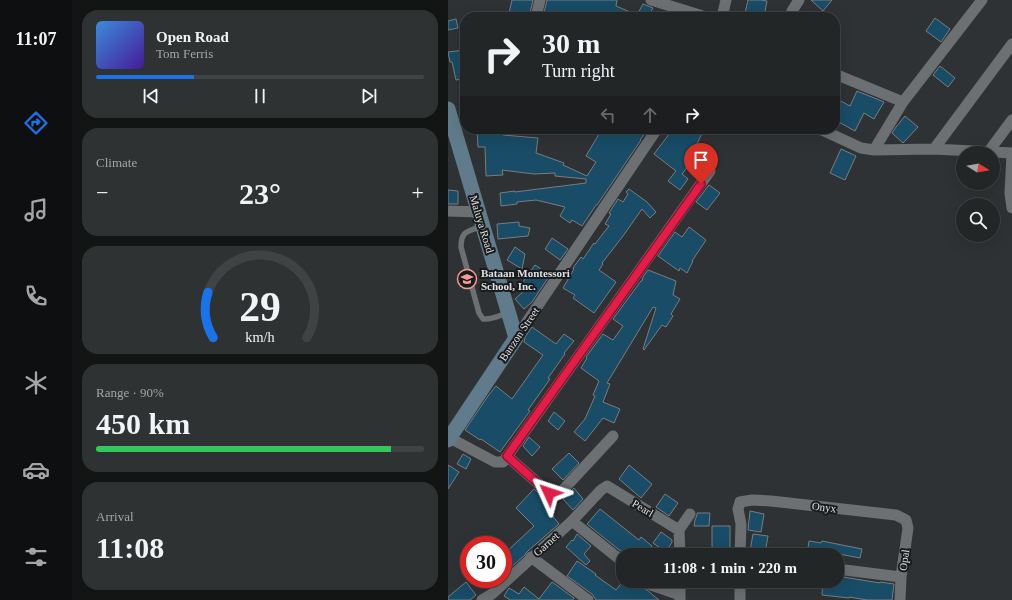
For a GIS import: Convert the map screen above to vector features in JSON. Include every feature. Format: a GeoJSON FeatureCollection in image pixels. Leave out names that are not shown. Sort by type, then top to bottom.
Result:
{"type":"FeatureCollection","features":[{"type":"Feature","properties":{"kind":"street"},"geometry":{"type":"LineString","coordinates":[[537,12],[540,0]]}},
{"type":"Feature","properties":{"kind":"street"},"geometry":{"type":"LineString","coordinates":[[651,0],[690,12]]}},
{"type":"Feature","properties":{"kind":"street"},"geometry":{"type":"LineString","coordinates":[[723,12],[726,0]]}},
{"type":"Feature","properties":{"kind":"street"},"geometry":{"type":"LineString","coordinates":[[792,12],[799,0]]}},
{"type":"Feature","properties":{"kind":"street"},"geometry":{"type":"LineString","coordinates":[[874,150],[903,102],[982,0]]}},
{"type":"Feature","properties":{"kind":"street"},"geometry":{"type":"LineString","coordinates":[[934,149],[1012,44]]}},
{"type":"Feature","properties":{"kind":"street"},"geometry":{"type":"LineString","coordinates":[[840,76],[903,102]]}},
{"type":"Feature","properties":{"kind":"street","name":"Maluya Road"},"geometry":{"type":"LineString","coordinates":[[448,109],[516,338]]}},
{"type":"Feature","properties":{"kind":"street"},"geometry":{"type":"LineString","coordinates":[[993,146],[1012,120]]}},
{"type":"Feature","properties":{"kind":"street","name":"Banzon Street"},"geometry":{"type":"LineString","coordinates":[[449,439],[654,134]]}},
{"type":"Feature","properties":{"kind":"street"},"geometry":{"type":"LineString","coordinates":[[831,134],[861,148],[874,150],[956,150]]}},
{"type":"Feature","properties":{"kind":"street"},"geometry":{"type":"LineString","coordinates":[[1000,153],[1012,154],[1010,193],[1012,208]]}},
{"type":"Feature","properties":{"kind":"street"},"geometry":{"type":"LineString","coordinates":[[449,439],[495,462],[503,462],[710,171]]}},
{"type":"Feature","properties":{"kind":"street"},"geometry":{"type":"LineString","coordinates":[[448,211],[481,219]]}},
{"type":"Feature","properties":{"kind":"street"},"geometry":{"type":"LineString","coordinates":[[507,456],[549,493],[555,495],[562,492],[613,436]]}},
{"type":"Feature","properties":{"kind":"street","name":"Garnet"},"geometry":{"type":"LineString","coordinates":[[491,598],[531,557],[572,521],[601,490],[607,486]]}},
{"type":"Feature","properties":{"kind":"street","name":"Pearl"},"geometry":{"type":"LineString","coordinates":[[607,486],[679,530]]}},
{"type":"Feature","properties":{"kind":"street","name":"Onyx"},"geometry":{"type":"LineString","coordinates":[[740,548],[741,524],[738,509],[740,502],[752,500],[771,500],[896,515],[906,520]]}},
{"type":"Feature","properties":{"kind":"street"},"geometry":{"type":"LineString","coordinates":[[680,548],[679,530],[690,514]]}},
{"type":"Feature","properties":{"kind":"street","name":"Opal"},"geometry":{"type":"LineString","coordinates":[[900,600],[908,528],[906,520]]}},
{"type":"Feature","properties":{"kind":"street"},"geometry":{"type":"LineString","coordinates":[[572,521],[616,556]]}},
{"type":"Feature","properties":{"kind":"street"},"geometry":{"type":"LineString","coordinates":[[531,557],[588,600]]}},
{"type":"Feature","properties":{"kind":"street"},"geometry":{"type":"LineString","coordinates":[[844,571],[902,577]]}},
{"type":"Feature","properties":{"kind":"street"},"geometry":{"type":"LineString","coordinates":[[658,588],[680,598]]}},
{"type":"Feature","properties":{"kind":"street"},"geometry":{"type":"LineString","coordinates":[[740,588],[740,600]]}},
{"type":"Feature","properties":{"kind":"lane"},"geometry":{"type":"LineString","coordinates":[[481,219],[465,232],[461,239],[461,248],[479,313],[483,319],[494,318],[508,313]]}},
{"type":"Feature","properties":{"kind":"building"},"geometry":{"type":"Polygon","coordinates":[[[512,0],[533,0],[530,12],[509,12],[512,0]]]}},
{"type":"Feature","properties":{"kind":"building"},"geometry":{"type":"Polygon","coordinates":[[[547,0],[617,0],[616,6],[630,12],[544,12],[547,0]]]}},
{"type":"Feature","properties":{"kind":"building"},"geometry":{"type":"Polygon","coordinates":[[[748,0],[767,1],[765,12],[745,12],[748,0]]]}},
{"type":"Feature","properties":{"kind":"building"},"geometry":{"type":"Polygon","coordinates":[[[811,0],[832,0],[823,11],[811,0]]]}},
{"type":"Feature","properties":{"kind":"building"},"geometry":{"type":"Polygon","coordinates":[[[643,4],[653,8],[651,12],[639,12],[643,4]]]}},
{"type":"Feature","properties":{"kind":"building"},"geometry":{"type":"Polygon","coordinates":[[[935,18],[950,29],[941,42],[926,31],[935,18]]]}},
{"type":"Feature","properties":{"kind":"building"},"geometry":{"type":"Polygon","coordinates":[[[456,19],[458,28],[448,30],[448,21],[456,19]]]}},
{"type":"Feature","properties":{"kind":"building"},"geometry":{"type":"Polygon","coordinates":[[[460,51],[460,79],[456,80],[448,52],[460,51]]]}},
{"type":"Feature","properties":{"kind":"building"},"geometry":{"type":"Polygon","coordinates":[[[940,66],[955,78],[948,87],[933,75],[940,66]]]}},
{"type":"Feature","properties":{"kind":"building"},"geometry":{"type":"Polygon","coordinates":[[[857,91],[884,102],[874,119],[864,113],[855,131],[840,123],[840,101],[850,106],[857,91]]]}},
{"type":"Feature","properties":{"kind":"building"},"geometry":{"type":"Polygon","coordinates":[[[905,116],[918,127],[903,143],[892,133],[905,116]]]}},
{"type":"Feature","properties":{"kind":"building"},"geometry":{"type":"Polygon","coordinates":[[[477,134],[503,134],[538,138],[536,153],[564,163],[563,165],[587,176],[596,162],[586,156],[599,134],[644,134],[582,226],[572,220],[570,223],[560,216],[565,207],[536,200],[517,202],[517,204],[501,206],[500,193],[586,183],[586,179],[555,176],[555,173],[534,174],[502,170],[503,175],[486,176],[485,147],[478,147],[477,134]]]}},
{"type":"Feature","properties":{"kind":"building"},"geometry":{"type":"Polygon","coordinates":[[[669,134],[702,134],[691,157],[694,159],[682,174],[688,179],[680,190],[668,181],[676,171],[654,154],[669,134]]]}},
{"type":"Feature","properties":{"kind":"building"},"geometry":{"type":"Polygon","coordinates":[[[841,149],[856,156],[845,180],[830,173],[841,149]]]}},
{"type":"Feature","properties":{"kind":"building"},"geometry":{"type":"Polygon","coordinates":[[[709,185],[720,193],[707,210],[696,202],[709,185]]]}},
{"type":"Feature","properties":{"kind":"building"},"geometry":{"type":"Polygon","coordinates":[[[629,189],[647,202],[656,212],[650,218],[642,209],[602,263],[603,264],[599,270],[616,282],[594,313],[573,298],[575,295],[563,288],[574,269],[573,268],[581,257],[583,259],[594,243],[595,244],[609,226],[605,224],[611,214],[609,213],[618,199],[623,202],[628,194],[626,192],[629,189]]]}},
{"type":"Feature","properties":{"kind":"building"},"geometry":{"type":"Polygon","coordinates":[[[448,190],[458,191],[458,204],[448,204],[448,190]]]}},
{"type":"Feature","properties":{"kind":"building"},"geometry":{"type":"Polygon","coordinates":[[[519,222],[519,226],[530,228],[528,236],[498,239],[497,224],[519,222]]]}},
{"type":"Feature","properties":{"kind":"building"},"geometry":{"type":"Polygon","coordinates":[[[689,227],[706,240],[692,261],[687,273],[680,268],[679,271],[658,256],[675,232],[682,237],[689,227]]]}},
{"type":"Feature","properties":{"kind":"building"},"geometry":{"type":"Polygon","coordinates":[[[552,238],[568,249],[560,260],[545,249],[552,238]]]}},
{"type":"Feature","properties":{"kind":"building"},"geometry":{"type":"Polygon","coordinates":[[[515,247],[525,254],[522,269],[507,260],[515,247]]]}},
{"type":"Feature","properties":{"kind":"building"},"geometry":{"type":"Polygon","coordinates":[[[535,265],[550,275],[532,302],[524,309],[515,299],[525,290],[520,286],[535,265]]]}},
{"type":"Feature","properties":{"kind":"building"},"geometry":{"type":"Polygon","coordinates":[[[648,270],[676,281],[673,295],[680,299],[671,314],[673,316],[666,327],[662,325],[644,350],[643,349],[656,308],[653,307],[607,383],[610,384],[603,402],[620,409],[614,423],[603,418],[585,441],[574,432],[585,419],[595,396],[593,395],[599,381],[581,368],[587,358],[586,357],[603,334],[613,340],[623,326],[613,319],[642,281],[648,270]]]}},
{"type":"Feature","properties":{"kind":"building"},"geometry":{"type":"Polygon","coordinates":[[[532,327],[556,344],[564,334],[574,341],[564,353],[565,354],[548,378],[550,379],[528,410],[530,411],[500,452],[465,430],[496,386],[512,399],[543,355],[524,342],[525,337],[532,327]]]}},
{"type":"Feature","properties":{"kind":"building"},"geometry":{"type":"Polygon","coordinates":[[[554,412],[565,421],[558,430],[548,421],[554,412]]]}},
{"type":"Feature","properties":{"kind":"building"},"geometry":{"type":"Polygon","coordinates":[[[529,437],[540,447],[532,456],[523,446],[529,437]]]}},
{"type":"Feature","properties":{"kind":"building"},"geometry":{"type":"Polygon","coordinates":[[[569,453],[579,463],[563,480],[552,469],[569,453]]]}},
{"type":"Feature","properties":{"kind":"building"},"geometry":{"type":"Polygon","coordinates":[[[463,454],[471,459],[466,469],[457,464],[463,454]]]}},
{"type":"Feature","properties":{"kind":"building"},"geometry":{"type":"Polygon","coordinates":[[[448,465],[459,472],[448,489],[448,465]]]}},
{"type":"Feature","properties":{"kind":"building"},"geometry":{"type":"Polygon","coordinates":[[[629,465],[652,484],[641,498],[619,479],[629,465]]]}},
{"type":"Feature","properties":{"kind":"building"},"geometry":{"type":"Polygon","coordinates":[[[574,488],[583,499],[573,510],[563,499],[574,488]]]}},
{"type":"Feature","properties":{"kind":"building"},"geometry":{"type":"Polygon","coordinates":[[[534,489],[552,504],[547,509],[559,524],[512,566],[512,547],[534,526],[516,508],[534,489]]]}},
{"type":"Feature","properties":{"kind":"building"},"geometry":{"type":"Polygon","coordinates":[[[665,494],[678,503],[669,516],[656,507],[665,494]]]}},
{"type":"Feature","properties":{"kind":"building"},"geometry":{"type":"Polygon","coordinates":[[[600,509],[639,540],[641,537],[652,546],[650,548],[617,548],[587,524],[600,509]]]}},
{"type":"Feature","properties":{"kind":"building"},"geometry":{"type":"Polygon","coordinates":[[[750,511],[764,514],[761,532],[748,530],[750,511]]]}},
{"type":"Feature","properties":{"kind":"building"},"geometry":{"type":"Polygon","coordinates":[[[697,513],[710,513],[709,526],[694,526],[697,513]]]}},
{"type":"Feature","properties":{"kind":"building"},"geometry":{"type":"Polygon","coordinates":[[[712,526],[730,526],[730,548],[712,548],[712,526]]]}},
{"type":"Feature","properties":{"kind":"building"},"geometry":{"type":"Polygon","coordinates":[[[661,532],[672,540],[668,548],[660,548],[653,543],[661,532]]]}},
{"type":"Feature","properties":{"kind":"building"},"geometry":{"type":"Polygon","coordinates":[[[577,534],[591,546],[584,554],[590,561],[586,565],[566,547],[572,540],[573,541],[577,534]]]}},
{"type":"Feature","properties":{"kind":"building"},"geometry":{"type":"Polygon","coordinates":[[[753,534],[768,536],[766,548],[751,548],[753,534]]]}},
{"type":"Feature","properties":{"kind":"building"},"geometry":{"type":"Polygon","coordinates":[[[809,541],[821,543],[822,541],[862,549],[860,558],[844,555],[844,548],[808,548],[809,541]]]}},
{"type":"Feature","properties":{"kind":"building"},"geometry":{"type":"Polygon","coordinates":[[[577,561],[616,590],[618,588],[644,588],[659,600],[596,600],[592,594],[567,576],[577,561]]]}},
{"type":"Feature","properties":{"kind":"building"},"geometry":{"type":"Polygon","coordinates":[[[844,577],[894,584],[892,600],[867,600],[822,595],[822,588],[844,588],[844,577]]]}},
{"type":"Feature","properties":{"kind":"building"},"geometry":{"type":"Polygon","coordinates":[[[552,582],[574,598],[573,600],[510,600],[504,596],[509,588],[519,594],[524,587],[539,599],[552,582]]]}},
{"type":"Feature","properties":{"kind":"building"},"geometry":{"type":"Polygon","coordinates":[[[460,587],[471,588],[476,595],[470,600],[448,600],[448,597],[460,587]]]}},
{"type":"Feature","properties":{"kind":"place","name":"Bataan Montessori School, Inc."},"geometry":{"type":"Point","coordinates":[467,279]}},
{"type":"Feature","properties":{"kind":"route"},"geometry":{"type":"LineString","coordinates":[[549,493],[507,456],[701,184]]}}]}
